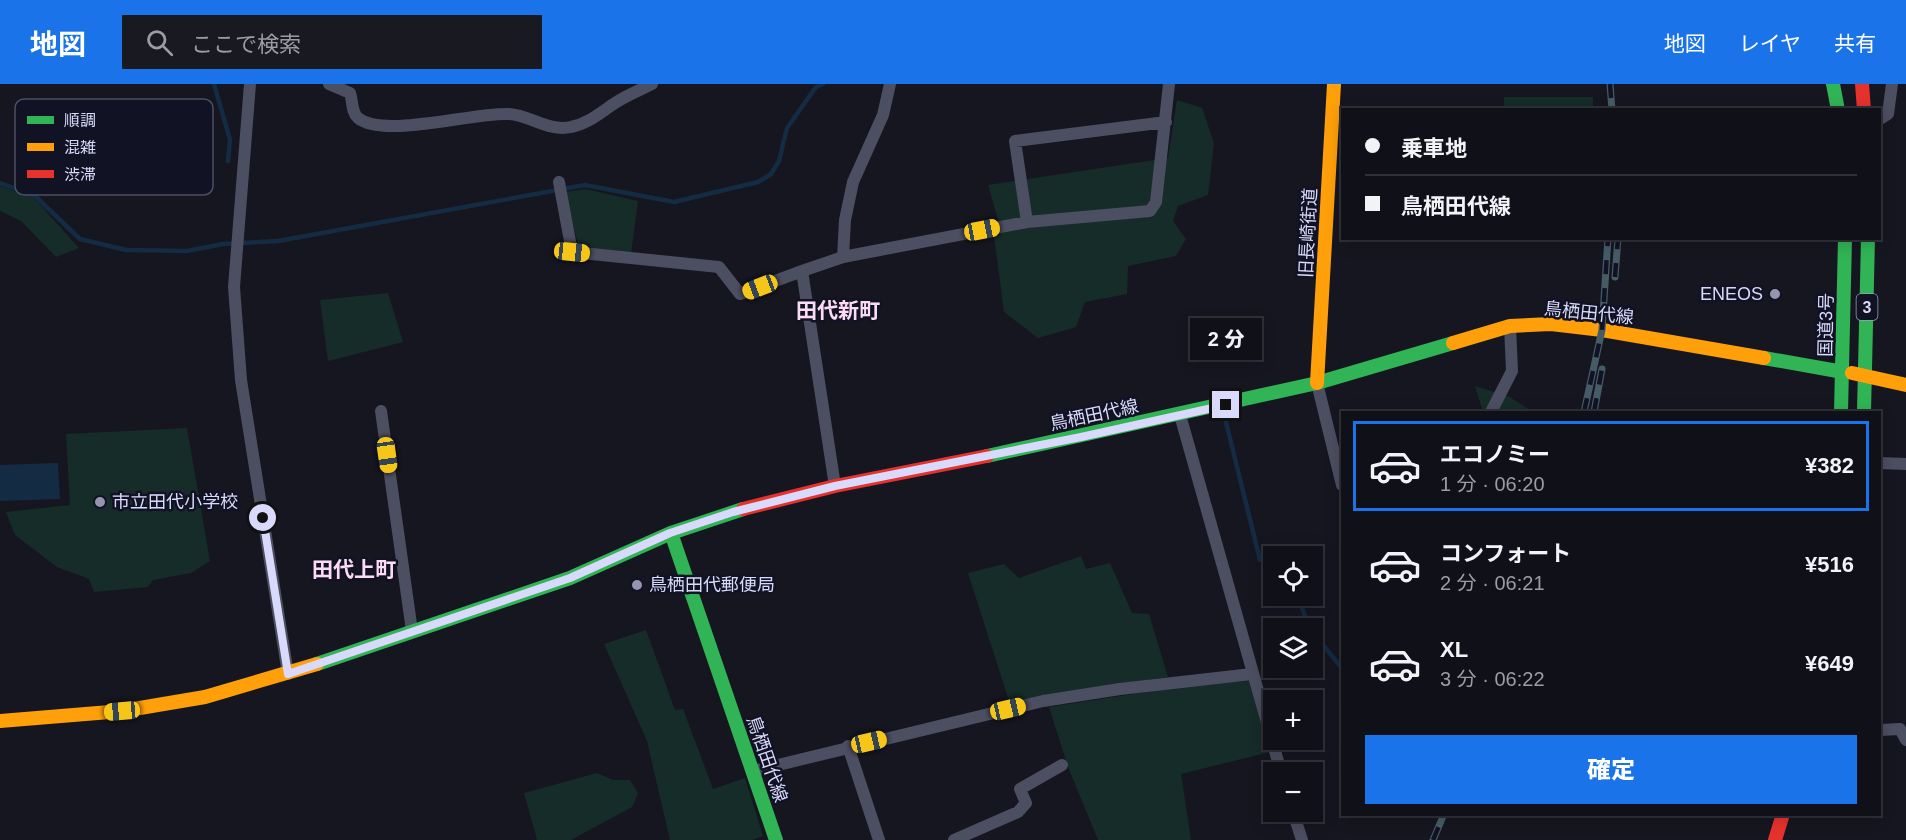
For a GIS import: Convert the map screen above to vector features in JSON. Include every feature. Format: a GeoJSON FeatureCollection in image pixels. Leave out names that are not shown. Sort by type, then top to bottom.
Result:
{"type":"FeatureCollection","features":[{"type":"Feature","properties":{"kind":"main road","name":"旧長崎街道"},"geometry":{"type":"LineString","coordinates":[[1317,384],[1334,84]]}},
{"type":"Feature","properties":{"kind":"main road"},"geometry":{"type":"LineString","coordinates":[[1833,84],[1839,108]]}},
{"type":"Feature","properties":{"kind":"main road"},"geometry":{"type":"LineString","coordinates":[[1840,84],[1840,108]]}},
{"type":"Feature","properties":{"kind":"main road"},"geometry":{"type":"LineString","coordinates":[[1862,84],[1864,108]]}},
{"type":"Feature","properties":{"kind":"main road"},"geometry":{"type":"LineString","coordinates":[[1871,108],[1872,84]]}},
{"type":"Feature","properties":{"kind":"main road","name":"国道3号"},"geometry":{"type":"LineString","coordinates":[[1841,411],[1845,240]]}},
{"type":"Feature","properties":{"kind":"main road","name":"3"},"geometry":{"type":"LineString","coordinates":[[1864,411],[1868,240]]}},
{"type":"Feature","properties":{"kind":"main road","name":"鳥栖田代線"},"geometry":{"type":"LineString","coordinates":[[776,840],[670,533],[733,512],[835,486],[1180,415],[1317,384],[1510,326],[1551,324],[1602,330],[1906,385]]}},
{"type":"Feature","properties":{"kind":"main road"},"geometry":{"type":"LineString","coordinates":[[0,721],[122,711],[205,698],[288,674],[570,578],[670,533]]}},
{"type":"Feature","properties":{"kind":"main road"},"geometry":{"type":"LineString","coordinates":[[1766,840],[1772,816]]}},
{"type":"Feature","properties":{"kind":"main road"},"geometry":{"type":"LineString","coordinates":[[1775,840],[1783,816]]}},
{"type":"Feature","properties":{"kind":"street"},"geometry":{"type":"LineString","coordinates":[[250,84],[236,234],[234,287],[241,380],[288,674]]}},
{"type":"Feature","properties":{"kind":"street"},"geometry":{"type":"LineString","coordinates":[[329,84],[350,93],[353,112],[360,119],[370,122],[412,126],[448,119],[511,114],[543,126],[570,128],[598,116],[616,102],[652,84]]}},
{"type":"Feature","properties":{"kind":"street"},"geometry":{"type":"LineString","coordinates":[[843,257],[845,220],[854,182],[883,116],[890,84]]}},
{"type":"Feature","properties":{"kind":"street"},"geometry":{"type":"LineString","coordinates":[[559,187],[572,252],[719,267],[740,294],[843,257],[1026,222],[1150,211],[1156,202],[1169,84]]}},
{"type":"Feature","properties":{"kind":"street"},"geometry":{"type":"LineString","coordinates":[[1881,118],[1888,114],[1892,84]]}},
{"type":"Feature","properties":{"kind":"street"},"geometry":{"type":"LineString","coordinates":[[1026,222],[1016,141],[1166,122]]}},
{"type":"Feature","properties":{"kind":"street"},"geometry":{"type":"LineString","coordinates":[[802,271],[835,486]]}},
{"type":"Feature","properties":{"kind":"street"},"geometry":{"type":"LineString","coordinates":[[1492,411],[1512,371],[1510,326]]}},
{"type":"Feature","properties":{"kind":"street"},"geometry":{"type":"LineString","coordinates":[[1317,384],[1341,481]]}},
{"type":"Feature","properties":{"kind":"street"},"geometry":{"type":"LineString","coordinates":[[381,411],[412,631]]}},
{"type":"Feature","properties":{"kind":"street"},"geometry":{"type":"LineString","coordinates":[[1180,415],[1278,762]]}},
{"type":"Feature","properties":{"kind":"street"},"geometry":{"type":"LineString","coordinates":[[1881,463],[1906,464]]}},
{"type":"Feature","properties":{"kind":"street"},"geometry":{"type":"LineString","coordinates":[[753,771],[848,746],[1043,701],[1252,674]]}},
{"type":"Feature","properties":{"kind":"street"},"geometry":{"type":"LineString","coordinates":[[1881,730],[1900,729],[1906,740]]}},
{"type":"Feature","properties":{"kind":"street"},"geometry":{"type":"LineString","coordinates":[[848,746],[879,840]]}},
{"type":"Feature","properties":{"kind":"street"},"geometry":{"type":"LineString","coordinates":[[954,840],[1018,812],[1026,803],[1020,789],[1062,765]]}},
{"type":"Feature","properties":{"kind":"street"},"geometry":{"type":"LineString","coordinates":[[1296,822],[1302,840]]}},
{"type":"Feature","properties":{"kind":"green space"},"geometry":{"type":"Polygon","coordinates":[[[1504,97],[1593,97],[1593,108],[1504,108],[1504,97]]]}},
{"type":"Feature","properties":{"kind":"green space"},"geometry":{"type":"Polygon","coordinates":[[[1177,100],[1202,108],[1214,143],[1208,195],[1178,206],[1173,221],[1186,239],[1176,256],[1128,266],[1127,294],[1085,302],[1076,327],[1038,338],[1004,312],[994,236],[998,220],[988,185],[1168,158],[1177,100]]]}},
{"type":"Feature","properties":{"kind":"green space"},"geometry":{"type":"Polygon","coordinates":[[[0,186],[15,191],[15,195],[34,198],[79,248],[56,257],[21,221],[0,211],[0,186]]]}},
{"type":"Feature","properties":{"kind":"green space"},"geometry":{"type":"Polygon","coordinates":[[[585,189],[638,201],[631,254],[579,248],[565,192],[585,189]]]}},
{"type":"Feature","properties":{"kind":"green space"},"geometry":{"type":"Polygon","coordinates":[[[388,293],[403,342],[328,361],[320,300],[388,293]]]}},
{"type":"Feature","properties":{"kind":"green space"},"geometry":{"type":"Polygon","coordinates":[[[1475,386],[1510,397],[1531,411],[1483,411],[1475,386]]]}},
{"type":"Feature","properties":{"kind":"green space"},"geometry":{"type":"Polygon","coordinates":[[[187,428],[210,561],[191,573],[153,580],[148,587],[94,592],[89,579],[57,567],[15,535],[6,512],[70,505],[66,434],[187,428]]]}},
{"type":"Feature","properties":{"kind":"green space"},"geometry":{"type":"Polygon","coordinates":[[[1081,556],[1086,569],[1110,563],[1132,613],[1149,614],[1168,677],[1049,694],[1010,704],[968,573],[1004,564],[1019,578],[1081,556]]]}},
{"type":"Feature","properties":{"kind":"green space"},"geometry":{"type":"Polygon","coordinates":[[[646,630],[675,710],[683,709],[713,789],[745,778],[763,836],[752,840],[670,840],[647,741],[604,644],[646,630]]]}},
{"type":"Feature","properties":{"kind":"green space"},"geometry":{"type":"Polygon","coordinates":[[[1249,681],[1263,728],[1263,750],[1270,752],[1181,774],[1191,840],[1098,840],[1068,767],[1049,707],[1172,688],[1249,681]]]}},
{"type":"Feature","properties":{"kind":"green space"},"geometry":{"type":"Polygon","coordinates":[[[597,773],[613,780],[630,780],[638,793],[632,807],[571,840],[537,840],[524,793],[597,773]]]}},
{"type":"Feature","properties":{"kind":"water"},"geometry":{"type":"Polygon","coordinates":[[[58,463],[60,499],[0,501],[0,465],[58,463]]]}},
{"type":"Feature","properties":{"kind":"waterway"},"geometry":{"type":"LineString","coordinates":[[214,84],[230,140],[228,161]]}},
{"type":"Feature","properties":{"kind":"waterway"},"geometry":{"type":"LineString","coordinates":[[32,195],[80,239],[126,250],[187,251],[223,244],[278,241],[585,185],[674,202],[758,182],[771,174],[779,161],[787,128],[816,87],[823,84]]}},
{"type":"Feature","properties":{"kind":"waterway"},"geometry":{"type":"LineString","coordinates":[[0,183],[15,189]]}},
{"type":"Feature","properties":{"kind":"waterway"},"geometry":{"type":"LineString","coordinates":[[1224,414],[1260,560]]}},
{"type":"Feature","properties":{"kind":"waterway"},"geometry":{"type":"LineString","coordinates":[[1301,606],[1306,618]]}},
{"type":"Feature","properties":{"kind":"waterway"},"geometry":{"type":"LineString","coordinates":[[1323,645],[1341,667]]}},
{"type":"Feature","properties":{"kind":"railway"},"geometry":{"type":"LineString","coordinates":[[1610,84],[1612,108]]}},
{"type":"Feature","properties":{"kind":"railway"},"geometry":{"type":"LineString","coordinates":[[1584,411],[1602,330],[1608,240]]}},
{"type":"Feature","properties":{"kind":"railway"},"geometry":{"type":"LineString","coordinates":[[1615,277],[1618,240]]}},
{"type":"Feature","properties":{"kind":"railway"},"geometry":{"type":"LineString","coordinates":[[1594,411],[1602,369]]}},
{"type":"Feature","properties":{"kind":"railway"},"geometry":{"type":"LineString","coordinates":[[1433,840],[1443,816]]}},
{"type":"Feature","properties":{"kind":"traffic: fast"},"geometry":{"type":"LineString","coordinates":[[1833,84],[1838,108]]}},
{"type":"Feature","properties":{"kind":"traffic: fast"},"geometry":{"type":"LineString","coordinates":[[1841,411],[1845,240]]}},
{"type":"Feature","properties":{"kind":"traffic: fast"},"geometry":{"type":"LineString","coordinates":[[1864,411],[1868,240]]}},
{"type":"Feature","properties":{"kind":"traffic: fast"},"geometry":{"type":"LineString","coordinates":[[987,456],[1317,383],[1453,343]]}},
{"type":"Feature","properties":{"kind":"traffic: fast"},"geometry":{"type":"LineString","coordinates":[[1764,358],[1843,372]]}},
{"type":"Feature","properties":{"kind":"traffic: fast"},"geometry":{"type":"LineString","coordinates":[[317,664],[570,578],[671,533],[743,509]]}},
{"type":"Feature","properties":{"kind":"traffic: fast"},"geometry":{"type":"LineString","coordinates":[[671,533],[776,840]]}},
{"type":"Feature","properties":{"kind":"traffic: slow"},"geometry":{"type":"LineString","coordinates":[[1317,383],[1334,84]]}},
{"type":"Feature","properties":{"kind":"traffic: slow"},"geometry":{"type":"LineString","coordinates":[[1453,343],[1510,326],[1551,324],[1602,330],[1764,358]]}},
{"type":"Feature","properties":{"kind":"traffic: slow"},"geometry":{"type":"LineString","coordinates":[[1852,373],[1906,385]]}},
{"type":"Feature","properties":{"kind":"traffic: slow"},"geometry":{"type":"LineString","coordinates":[[0,721],[122,711],[205,697],[317,664]]}},
{"type":"Feature","properties":{"kind":"traffic: jam"},"geometry":{"type":"LineString","coordinates":[[1862,84],[1864,108]]}},
{"type":"Feature","properties":{"kind":"traffic: jam"},"geometry":{"type":"LineString","coordinates":[[743,509],[835,486],[987,456]]}},
{"type":"Feature","properties":{"kind":"traffic: jam"},"geometry":{"type":"LineString","coordinates":[[1775,840],[1782,816]]}},
{"type":"Feature","properties":{"kind":"place","name":"ENEOS"},"geometry":{"type":"Point","coordinates":[1775,294]}},
{"type":"Feature","properties":{"kind":"place","name":"市立田代小学校"},"geometry":{"type":"Point","coordinates":[100,502]}},
{"type":"Feature","properties":{"kind":"place","name":"鳥栖田代郵便局"},"geometry":{"type":"Point","coordinates":[637,585]}},
{"type":"Feature","properties":{"kind":"district","name":"田代新町"},"geometry":{"type":"Point","coordinates":[838,310]}},
{"type":"Feature","properties":{"kind":"district","name":"田代上町"},"geometry":{"type":"Point","coordinates":[354,569]}},
{"type":"Feature","properties":{"kind":"route"},"geometry":{"type":"LineString","coordinates":[[263,518],[288,674],[570,578],[670,533],[733,512],[835,486],[1081,437],[1226,405]]}}]}
